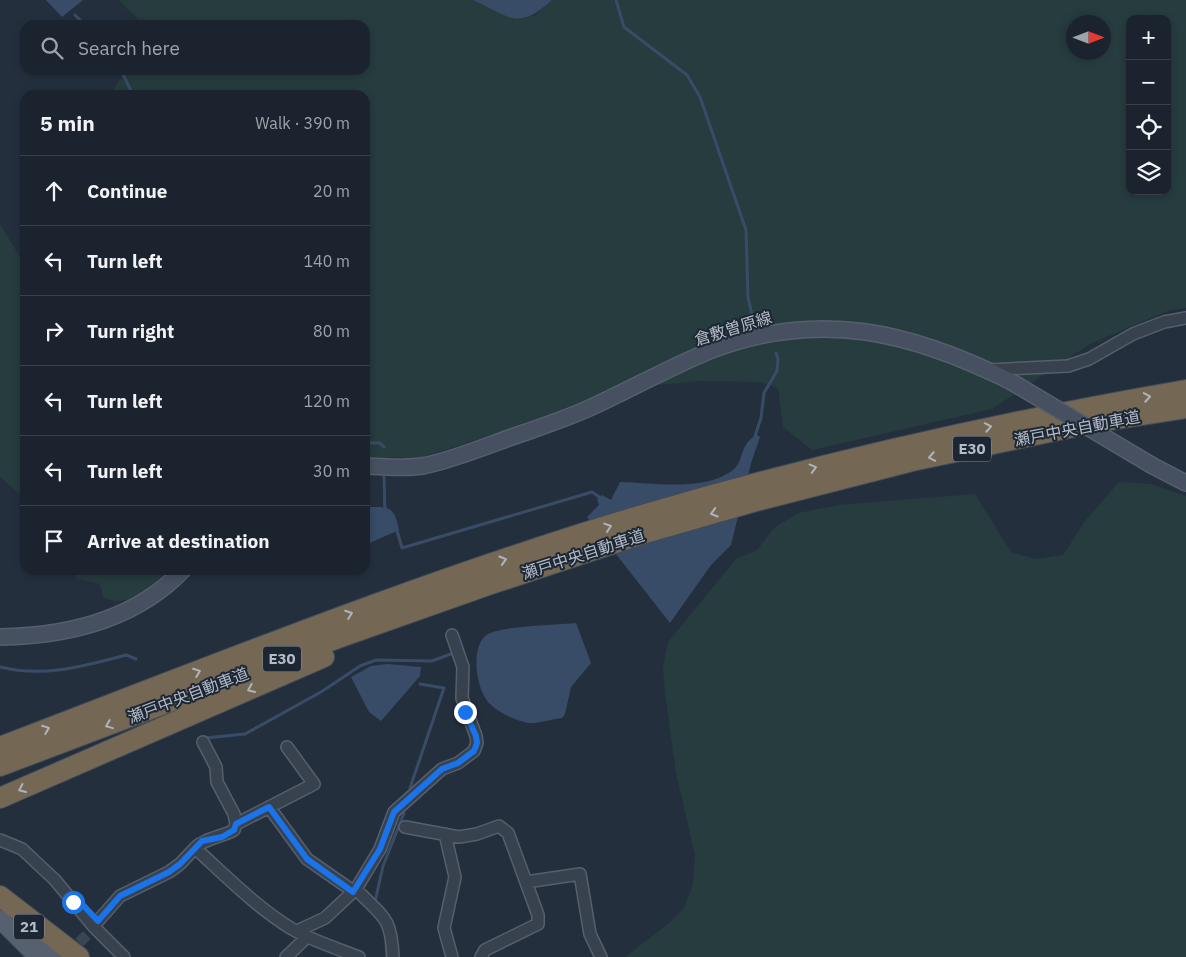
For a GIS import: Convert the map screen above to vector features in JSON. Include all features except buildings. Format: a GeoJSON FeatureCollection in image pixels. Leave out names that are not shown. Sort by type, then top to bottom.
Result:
{"type":"FeatureCollection","features":[{"type":"Feature","properties":{"kind":"highway","name":"瀬戸中央自動車道"},"geometry":{"type":"LineString","coordinates":[[0,766],[313,648],[488,585],[637,517],[766,480],[948,435],[1073,409],[1186,390]]}},
{"type":"Feature","properties":{"kind":"highway","name":"瀬戸中央自動車道"},"geometry":{"type":"LineString","coordinates":[[0,747],[337,619],[482,567],[564,550],[912,461],[1097,422],[1186,408]]}},
{"type":"Feature","properties":{"kind":"highway"},"geometry":{"type":"LineString","coordinates":[[0,798],[488,585]]}},
{"type":"Feature","properties":{"kind":"highway"},"geometry":{"type":"LineString","coordinates":[[0,897],[79,957]]}},
{"type":"Feature","properties":{"kind":"main road","name":"21"},"geometry":{"type":"LineString","coordinates":[[0,897],[56,957]]}},
{"type":"Feature","properties":{"kind":"main road","name":"21"},"geometry":{"type":"LineString","coordinates":[[0,919],[38,957]]}},
{"type":"Feature","properties":{"kind":"street"},"geometry":{"type":"LineString","coordinates":[[987,370],[1068,366],[1089,359],[1133,334],[1164,322],[1186,318]]}},
{"type":"Feature","properties":{"kind":"street","name":"倉敷曽原線"},"geometry":{"type":"LineString","coordinates":[[370,466],[422,466],[490,444],[594,406],[713,350],[749,339],[792,330],[855,330],[936,348],[987,370],[1010,381],[1153,466],[1186,483]]}},
{"type":"Feature","properties":{"kind":"street"},"geometry":{"type":"LineString","coordinates":[[0,637],[55,634],[84,628],[119,615],[145,601],[178,575]]}},
{"type":"Feature","properties":{"kind":"street"},"geometry":{"type":"LineString","coordinates":[[286,957],[302,934],[325,918],[354,890],[380,849],[394,812],[442,769],[458,763],[474,751],[477,743],[476,736],[462,698],[464,667],[452,635]]}},
{"type":"Feature","properties":{"kind":"street"},"geometry":{"type":"LineString","coordinates":[[93,928],[120,896],[169,872],[180,864],[202,841],[222,837],[234,830],[236,824],[217,782],[216,767],[203,742]]}},
{"type":"Feature","properties":{"kind":"street"},"geometry":{"type":"LineString","coordinates":[[236,824],[314,784],[286,746]]}},
{"type":"Feature","properties":{"kind":"street"},"geometry":{"type":"LineString","coordinates":[[269,807],[307,859],[354,890],[386,919],[392,933],[393,957]]}},
{"type":"Feature","properties":{"kind":"street"},"geometry":{"type":"LineString","coordinates":[[405,827],[459,837],[499,826],[508,833],[538,915],[538,924],[485,950],[481,957]]}},
{"type":"Feature","properties":{"kind":"street"},"geometry":{"type":"LineString","coordinates":[[445,834],[455,877],[444,928],[452,957]]}},
{"type":"Feature","properties":{"kind":"street"},"geometry":{"type":"LineString","coordinates":[[0,840],[22,849],[55,880],[93,928],[124,957]]}},
{"type":"Feature","properties":{"kind":"street"},"geometry":{"type":"LineString","coordinates":[[195,848],[251,899],[302,934],[358,957]]}},
{"type":"Feature","properties":{"kind":"street"},"geometry":{"type":"LineString","coordinates":[[526,882],[580,874],[590,934],[601,957]]}},
{"type":"Feature","properties":{"kind":"green space"},"geometry":{"type":"Polygon","coordinates":[[[119,0],[473,0],[521,19],[536,15],[552,0],[1186,0],[1186,308],[1170,310],[1090,344],[992,409],[812,450],[783,427],[778,388],[759,382],[698,381],[611,390],[520,426],[419,458],[370,457],[370,90],[113,90],[123,75],[370,75],[370,20],[138,20],[119,0]]]}},
{"type":"Feature","properties":{"kind":"green space"},"geometry":{"type":"Polygon","coordinates":[[[0,224],[20,257],[20,495],[0,477],[0,224]]]}},
{"type":"Feature","properties":{"kind":"green space"},"geometry":{"type":"Polygon","coordinates":[[[1119,482],[1151,484],[1186,496],[1186,957],[625,957],[668,924],[684,908],[693,884],[695,855],[676,773],[663,667],[668,642],[736,559],[757,550],[774,528],[798,513],[839,505],[975,494],[1011,552],[1036,559],[1063,555],[1085,521],[1119,482]]]}},
{"type":"Feature","properties":{"kind":"green space"},"geometry":{"type":"Polygon","coordinates":[[[75,575],[168,575],[141,594],[122,601],[103,597],[100,584],[77,579],[75,575]]]}},
{"type":"Feature","properties":{"kind":"water"},"geometry":{"type":"Polygon","coordinates":[[[46,0],[83,0],[62,17],[46,0]]]}},
{"type":"Feature","properties":{"kind":"water"},"geometry":{"type":"Polygon","coordinates":[[[473,0],[552,0],[530,16],[513,18],[473,0]]]}},
{"type":"Feature","properties":{"kind":"water"},"geometry":{"type":"Polygon","coordinates":[[[757,435],[760,437],[751,463],[731,545],[711,565],[670,623],[587,517],[599,505],[597,499],[602,495],[611,500],[620,482],[679,484],[709,481],[723,476],[737,466],[747,443],[757,435]]]}},
{"type":"Feature","properties":{"kind":"water"},"geometry":{"type":"Polygon","coordinates":[[[370,507],[389,509],[395,516],[399,530],[370,543],[370,507]]]}},
{"type":"Feature","properties":{"kind":"water"},"geometry":{"type":"Polygon","coordinates":[[[576,623],[591,663],[571,687],[565,714],[562,718],[528,723],[508,716],[490,704],[481,689],[477,668],[478,648],[488,634],[505,629],[576,623]]]}},
{"type":"Feature","properties":{"kind":"water"},"geometry":{"type":"Polygon","coordinates":[[[387,664],[421,667],[420,676],[381,721],[369,712],[351,677],[371,666],[387,664]]]}},
{"type":"Feature","properties":{"kind":"waterway"},"geometry":{"type":"LineString","coordinates":[[616,0],[624,27],[687,75],[700,97],[746,230],[748,297],[752,315]]}},
{"type":"Feature","properties":{"kind":"waterway"},"geometry":{"type":"LineString","coordinates":[[75,15],[80,20]]}},
{"type":"Feature","properties":{"kind":"waterway"},"geometry":{"type":"LineString","coordinates":[[123,75],[131,90]]}},
{"type":"Feature","properties":{"kind":"waterway"},"geometry":{"type":"LineString","coordinates":[[754,439],[761,418],[764,393],[777,371],[778,359],[776,353]]}},
{"type":"Feature","properties":{"kind":"waterway"},"geometry":{"type":"LineString","coordinates":[[370,443],[380,443],[384,447]]}},
{"type":"Feature","properties":{"kind":"waterway"},"geometry":{"type":"LineString","coordinates":[[384,477],[385,512]]}},
{"type":"Feature","properties":{"kind":"waterway"},"geometry":{"type":"LineString","coordinates":[[396,527],[402,548],[592,492],[601,498]]}},
{"type":"Feature","properties":{"kind":"waterway"},"geometry":{"type":"LineString","coordinates":[[205,738],[245,734],[321,692],[360,666],[376,660],[432,661],[451,654]]}},
{"type":"Feature","properties":{"kind":"waterway"},"geometry":{"type":"LineString","coordinates":[[0,667],[16,670],[48,671],[79,667],[126,655],[136,659]]}},
{"type":"Feature","properties":{"kind":"waterway"},"geometry":{"type":"LineString","coordinates":[[410,788],[444,688],[420,684]]}},
{"type":"Feature","properties":{"kind":"waterway"},"geometry":{"type":"LineString","coordinates":[[375,902],[383,866],[404,813]]}},
{"type":"Feature","properties":{"kind":"waterway"},"geometry":{"type":"LineString","coordinates":[[386,941],[387,957]]}},
{"type":"Feature","properties":{"kind":"tunnel"},"geometry":{"type":"LineString","coordinates":[[67,954],[87,935]]}},
{"type":"Feature","properties":{"kind":"route"},"geometry":{"type":"LineString","coordinates":[[73,902],[83,905],[98,921],[120,896],[169,872],[180,864],[202,841],[222,837],[234,830],[236,824],[269,807],[307,859],[353,892],[380,849],[394,812],[442,769],[458,763],[474,751],[477,743],[476,736],[465,712]]}}]}
